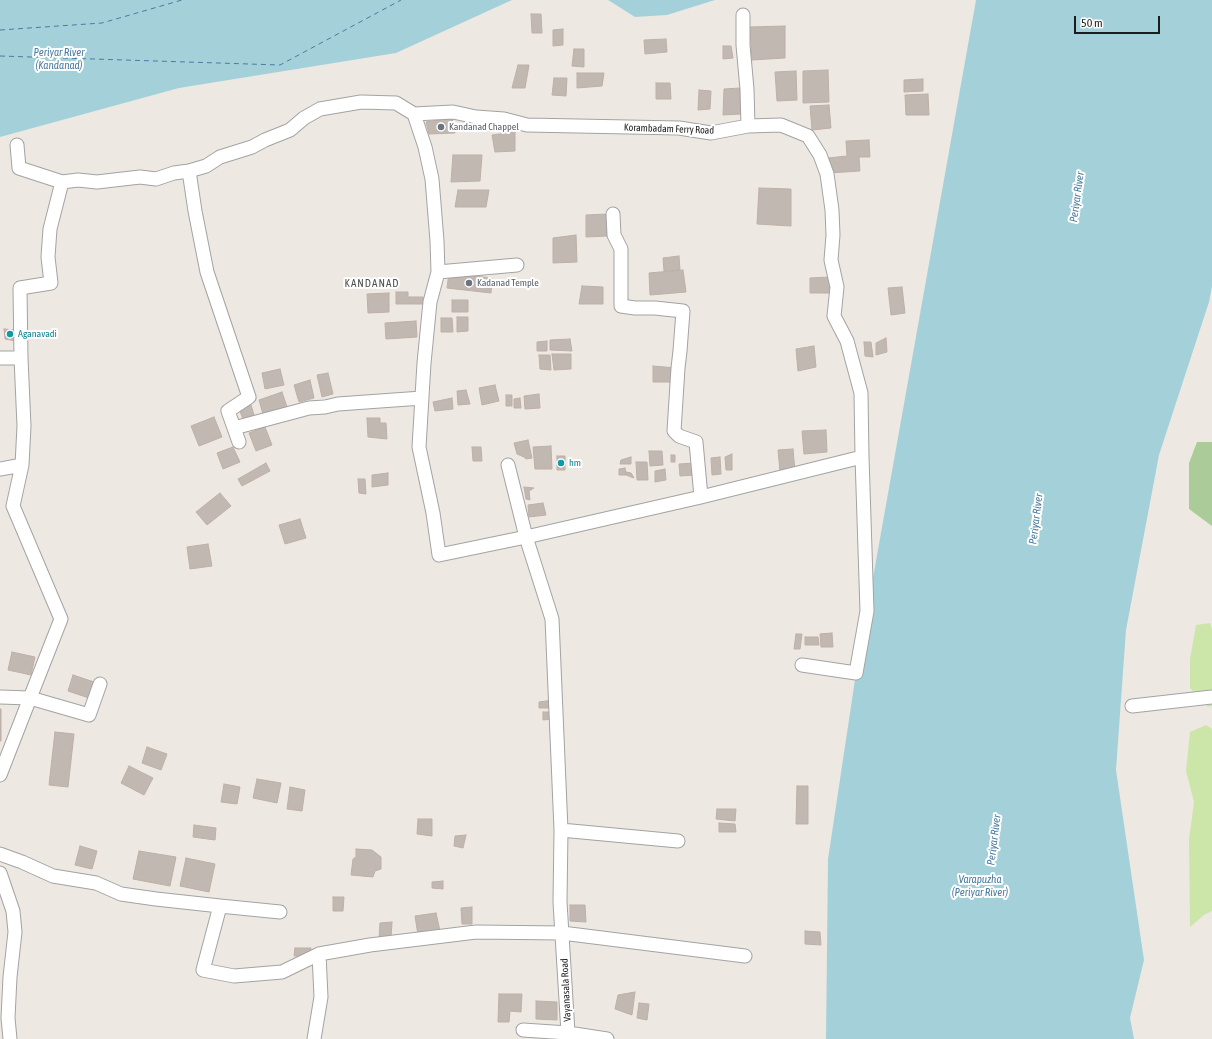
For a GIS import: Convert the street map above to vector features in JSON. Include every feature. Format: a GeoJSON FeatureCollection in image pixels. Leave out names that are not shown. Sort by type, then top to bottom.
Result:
{"type":"FeatureCollection","features":[{"type":"Feature","properties":{"kind":"street"},"geometry":{"type":"LineString","coordinates":[[743,15],[743,45],[747,89],[748,126]]}},
{"type":"Feature","properties":{"kind":"street"},"geometry":{"type":"LineString","coordinates":[[17,145],[19,168],[62,182],[78,180],[97,182],[140,177],[156,179],[174,173],[189,171],[206,166],[220,157],[252,147],[290,130],[304,118],[320,109],[361,102],[396,103],[414,114],[425,147],[432,179],[438,241],[438,272],[430,302],[424,363],[419,447],[433,513],[439,555],[526,537],[701,497],[862,457]]}},
{"type":"Feature","properties":{"kind":"street","name":"Korambadam Ferry Road"},"geometry":{"type":"LineString","coordinates":[[414,114],[453,112],[476,118],[504,119],[527,125],[550,124],[679,128],[711,133],[748,126],[781,125],[808,136],[820,155],[827,174],[832,210],[833,235],[831,260],[837,287],[834,316],[847,342],[861,393],[868,611],[856,673],[802,665]]}},
{"type":"Feature","properties":{"kind":"street"},"geometry":{"type":"LineString","coordinates":[[189,171],[207,272],[248,397],[228,411],[239,442]]}},
{"type":"Feature","properties":{"kind":"street"},"geometry":{"type":"LineString","coordinates":[[0,775],[61,619],[13,506],[22,465],[24,426],[20,288],[51,283],[48,257],[50,229],[62,182]]}},
{"type":"Feature","properties":{"kind":"street"},"geometry":{"type":"LineString","coordinates":[[613,214],[614,235],[622,249],[621,306],[683,311],[674,431],[679,436],[696,442],[701,497]]}},
{"type":"Feature","properties":{"kind":"street"},"geometry":{"type":"LineString","coordinates":[[438,272],[517,265]]}},
{"type":"Feature","properties":{"kind":"street"},"geometry":{"type":"LineString","coordinates":[[0,358],[21,358]]}},
{"type":"Feature","properties":{"kind":"street"},"geometry":{"type":"LineString","coordinates":[[234,428],[309,408],[338,404],[422,398]]}},
{"type":"Feature","properties":{"kind":"street"},"geometry":{"type":"LineString","coordinates":[[0,469],[22,465]]}},
{"type":"Feature","properties":{"kind":"street","name":"Vayanasala Road"},"geometry":{"type":"LineString","coordinates":[[508,465],[526,537],[552,619],[561,830],[560,902],[568,1036],[607,1039]]}},
{"type":"Feature","properties":{"kind":"street"},"geometry":{"type":"LineString","coordinates":[[0,697],[30,698],[89,715],[100,684]]}},
{"type":"Feature","properties":{"kind":"street"},"geometry":{"type":"LineString","coordinates":[[1132,706],[1212,696]]}},
{"type":"Feature","properties":{"kind":"street"},"geometry":{"type":"LineString","coordinates":[[561,830],[678,841]]}},
{"type":"Feature","properties":{"kind":"street"},"geometry":{"type":"LineString","coordinates":[[0,854],[53,876],[96,883],[121,894],[280,912]]}},
{"type":"Feature","properties":{"kind":"street"},"geometry":{"type":"LineString","coordinates":[[0,873],[13,911],[15,932],[10,977],[8,1018],[10,1039]]}},
{"type":"Feature","properties":{"kind":"street"},"geometry":{"type":"LineString","coordinates":[[220,906],[203,970],[234,976],[282,972],[319,954],[370,945],[476,932],[562,933],[745,956]]}},
{"type":"Feature","properties":{"kind":"street"},"geometry":{"type":"LineString","coordinates":[[314,1039],[321,997],[319,954]]}},
{"type":"Feature","properties":{"kind":"street"},"geometry":{"type":"LineString","coordinates":[[523,1030],[568,1036]]}},
{"type":"Feature","properties":{"kind":"green space"},"geometry":{"type":"Polygon","coordinates":[[[1197,442],[1212,442],[1212,526],[1189,509],[1189,463],[1197,442]]]}},
{"type":"Feature","properties":{"kind":"green space"},"geometry":{"type":"Polygon","coordinates":[[[1210,623],[1212,629],[1212,706],[1208,707],[1190,688],[1190,659],[1196,625],[1210,623]]]}},
{"type":"Feature","properties":{"kind":"green space"},"geometry":{"type":"Polygon","coordinates":[[[1206,725],[1212,729],[1212,911],[1204,915],[1190,927],[1189,839],[1194,802],[1186,771],[1190,732],[1206,725]]]}},
{"type":"Feature","properties":{"kind":"water","name":"Periyar River (Kandanad)"},"geometry":{"type":"Polygon","coordinates":[[[0,0],[512,0],[396,53],[179,88],[0,137],[0,0]]]}},
{"type":"Feature","properties":{"kind":"water"},"geometry":{"type":"Polygon","coordinates":[[[608,0],[715,0],[667,15],[635,17],[608,0]]]}},
{"type":"Feature","properties":{"kind":"water","name":"Varapuzha (Periyar River)"},"geometry":{"type":"Polygon","coordinates":[[[976,0],[1212,0],[1212,286],[1209,302],[1159,455],[1126,630],[1116,770],[1144,960],[1130,1018],[1134,1039],[826,1039],[828,859],[856,673],[976,0]]]}},
{"type":"Feature","properties":{"kind":"building"},"geometry":{"type":"Polygon","coordinates":[[[531,14],[541,14],[542,33],[532,33],[531,14]]]}},
{"type":"Feature","properties":{"kind":"building"},"geometry":{"type":"Polygon","coordinates":[[[785,26],[785,58],[752,60],[750,27],[785,26]]]}},
{"type":"Feature","properties":{"kind":"building"},"geometry":{"type":"Polygon","coordinates":[[[563,29],[563,45],[553,46],[553,30],[563,29]]]}},
{"type":"Feature","properties":{"kind":"building"},"geometry":{"type":"Polygon","coordinates":[[[666,39],[667,52],[645,54],[644,40],[666,39]]]}},
{"type":"Feature","properties":{"kind":"building"},"geometry":{"type":"Polygon","coordinates":[[[723,46],[731,46],[733,58],[723,59],[723,46]]]}},
{"type":"Feature","properties":{"kind":"building"},"geometry":{"type":"Polygon","coordinates":[[[574,49],[584,49],[584,67],[572,66],[574,49]]]}},
{"type":"Feature","properties":{"kind":"building"},"geometry":{"type":"Polygon","coordinates":[[[518,65],[529,65],[525,88],[512,88],[518,65]]]}},
{"type":"Feature","properties":{"kind":"building"},"geometry":{"type":"Polygon","coordinates":[[[828,70],[829,102],[803,103],[803,71],[828,70]]]}},
{"type":"Feature","properties":{"kind":"building"},"geometry":{"type":"Polygon","coordinates":[[[796,71],[797,100],[777,101],[775,72],[796,71]]]}},
{"type":"Feature","properties":{"kind":"building"},"geometry":{"type":"Polygon","coordinates":[[[577,73],[604,73],[602,86],[577,88],[577,73]]]}},
{"type":"Feature","properties":{"kind":"building"},"geometry":{"type":"Polygon","coordinates":[[[554,78],[567,78],[566,96],[552,95],[554,78]]]}},
{"type":"Feature","properties":{"kind":"building"},"geometry":{"type":"Polygon","coordinates":[[[923,79],[923,91],[904,92],[904,80],[923,79]]]}},
{"type":"Feature","properties":{"kind":"building"},"geometry":{"type":"Polygon","coordinates":[[[656,83],[670,83],[671,99],[656,99],[656,83]]]}},
{"type":"Feature","properties":{"kind":"building"},"geometry":{"type":"Polygon","coordinates":[[[740,88],[741,114],[723,115],[724,89],[740,88]]]}},
{"type":"Feature","properties":{"kind":"building"},"geometry":{"type":"Polygon","coordinates":[[[699,90],[711,91],[710,109],[698,110],[699,90]]]}},
{"type":"Feature","properties":{"kind":"building"},"geometry":{"type":"Polygon","coordinates":[[[928,94],[929,115],[906,115],[905,95],[928,94]]]}},
{"type":"Feature","properties":{"kind":"building"},"geometry":{"type":"Polygon","coordinates":[[[829,105],[831,128],[812,130],[810,106],[829,105]]]}},
{"type":"Feature","properties":{"kind":"building","name":"Kandanad Chappel"},"geometry":{"type":"Polygon","coordinates":[[[452,118],[455,133],[429,134],[426,122],[452,118]]]}},
{"type":"Feature","properties":{"kind":"building"},"geometry":{"type":"Polygon","coordinates":[[[515,132],[515,151],[495,152],[492,135],[515,132]]]}},
{"type":"Feature","properties":{"kind":"building"},"geometry":{"type":"Polygon","coordinates":[[[869,140],[870,157],[859,157],[860,171],[829,173],[828,158],[847,156],[846,141],[869,140]]]}},
{"type":"Feature","properties":{"kind":"building"},"geometry":{"type":"Polygon","coordinates":[[[453,155],[482,155],[480,181],[451,182],[453,155]]]}},
{"type":"Feature","properties":{"kind":"building"},"geometry":{"type":"Polygon","coordinates":[[[759,188],[791,189],[791,226],[757,224],[759,188]]]}},
{"type":"Feature","properties":{"kind":"building"},"geometry":{"type":"Polygon","coordinates":[[[458,190],[489,190],[486,207],[455,207],[458,190]]]}},
{"type":"Feature","properties":{"kind":"building"},"geometry":{"type":"Polygon","coordinates":[[[608,214],[607,236],[586,237],[586,215],[608,214]]]}},
{"type":"Feature","properties":{"kind":"building"},"geometry":{"type":"Polygon","coordinates":[[[576,235],[577,262],[553,263],[553,238],[576,235]]]}},
{"type":"Feature","properties":{"kind":"building"},"geometry":{"type":"Polygon","coordinates":[[[679,256],[680,270],[664,271],[663,258],[679,256]]]}},
{"type":"Feature","properties":{"kind":"building"},"geometry":{"type":"Polygon","coordinates":[[[683,270],[686,292],[650,295],[649,273],[683,270]]]}},
{"type":"Feature","properties":{"kind":"building","name":"Kadanad Temple"},"geometry":{"type":"Polygon","coordinates":[[[449,273],[492,278],[491,293],[447,288],[449,273]]]}},
{"type":"Feature","properties":{"kind":"building"},"geometry":{"type":"Polygon","coordinates":[[[830,277],[830,293],[810,293],[810,278],[830,277]]]}},
{"type":"Feature","properties":{"kind":"building"},"geometry":{"type":"Polygon","coordinates":[[[582,286],[603,287],[603,304],[579,304],[582,286]]]}},
{"type":"Feature","properties":{"kind":"building"},"geometry":{"type":"Polygon","coordinates":[[[902,287],[905,313],[891,315],[888,288],[902,287]]]}},
{"type":"Feature","properties":{"kind":"building"},"geometry":{"type":"Polygon","coordinates":[[[396,292],[408,292],[408,297],[423,297],[423,304],[396,304],[396,292]]]}},
{"type":"Feature","properties":{"kind":"building"},"geometry":{"type":"Polygon","coordinates":[[[389,293],[389,312],[368,313],[367,294],[389,293]]]}},
{"type":"Feature","properties":{"kind":"building"},"geometry":{"type":"Polygon","coordinates":[[[452,300],[468,300],[468,312],[452,312],[452,300]]]}},
{"type":"Feature","properties":{"kind":"building"},"geometry":{"type":"Polygon","coordinates":[[[457,317],[468,317],[468,331],[457,332],[457,317]]]}},
{"type":"Feature","properties":{"kind":"building"},"geometry":{"type":"Polygon","coordinates":[[[441,318],[452,318],[453,332],[441,332],[441,318]]]}},
{"type":"Feature","properties":{"kind":"building"},"geometry":{"type":"Polygon","coordinates":[[[416,321],[417,337],[386,339],[385,323],[416,321]]]}},
{"type":"Feature","properties":{"kind":"building","name":"Aganavadi"},"geometry":{"type":"Polygon","coordinates":[[[4,329],[16,330],[16,341],[5,339],[4,329]]]}},
{"type":"Feature","properties":{"kind":"building"},"geometry":{"type":"Polygon","coordinates":[[[886,338],[887,352],[876,355],[876,343],[886,338]]]}},
{"type":"Feature","properties":{"kind":"building"},"geometry":{"type":"Polygon","coordinates":[[[570,339],[572,351],[550,350],[550,340],[570,339]]]}},
{"type":"Feature","properties":{"kind":"building"},"geometry":{"type":"Polygon","coordinates":[[[547,341],[547,351],[537,351],[537,342],[547,341]]]}},
{"type":"Feature","properties":{"kind":"building"},"geometry":{"type":"Polygon","coordinates":[[[864,342],[871,342],[873,357],[865,356],[864,342]]]}},
{"type":"Feature","properties":{"kind":"building"},"geometry":{"type":"Polygon","coordinates":[[[814,346],[816,367],[798,371],[796,349],[814,346]]]}},
{"type":"Feature","properties":{"kind":"building"},"geometry":{"type":"Polygon","coordinates":[[[552,354],[571,354],[571,369],[554,370],[552,354]]]}},
{"type":"Feature","properties":{"kind":"building"},"geometry":{"type":"Polygon","coordinates":[[[539,355],[550,355],[551,370],[540,369],[539,355]]]}},
{"type":"Feature","properties":{"kind":"building"},"geometry":{"type":"Polygon","coordinates":[[[653,366],[676,368],[676,382],[653,382],[653,366]]]}},
{"type":"Feature","properties":{"kind":"building"},"geometry":{"type":"Polygon","coordinates":[[[280,369],[284,385],[265,389],[262,373],[280,369]]]}},
{"type":"Feature","properties":{"kind":"building"},"geometry":{"type":"Polygon","coordinates":[[[328,373],[333,394],[322,397],[317,375],[328,373]]]}},
{"type":"Feature","properties":{"kind":"building"},"geometry":{"type":"Polygon","coordinates":[[[310,380],[314,398],[299,402],[294,385],[310,380]]]}},
{"type":"Feature","properties":{"kind":"building"},"geometry":{"type":"Polygon","coordinates":[[[495,385],[499,401],[482,405],[479,388],[495,385]]]}},
{"type":"Feature","properties":{"kind":"building"},"geometry":{"type":"Polygon","coordinates":[[[466,390],[470,404],[458,405],[457,391],[466,390]]]}},
{"type":"Feature","properties":{"kind":"building"},"geometry":{"type":"Polygon","coordinates":[[[282,392],[287,407],[263,414],[259,400],[282,392]]]}},
{"type":"Feature","properties":{"kind":"building"},"geometry":{"type":"Polygon","coordinates":[[[539,394],[540,408],[525,409],[524,396],[539,394]]]}},
{"type":"Feature","properties":{"kind":"building"},"geometry":{"type":"Polygon","coordinates":[[[506,395],[512,395],[512,406],[506,406],[506,395]]]}},
{"type":"Feature","properties":{"kind":"building"},"geometry":{"type":"Polygon","coordinates":[[[452,398],[453,409],[435,411],[433,402],[452,398]]]}},
{"type":"Feature","properties":{"kind":"building"},"geometry":{"type":"Polygon","coordinates":[[[520,398],[521,408],[514,408],[514,399],[520,398]]]}},
{"type":"Feature","properties":{"kind":"building"},"geometry":{"type":"Polygon","coordinates":[[[251,405],[254,415],[243,419],[239,409],[251,405]]]}},
{"type":"Feature","properties":{"kind":"building"},"geometry":{"type":"Polygon","coordinates":[[[214,417],[222,437],[199,446],[191,426],[214,417]]]}},
{"type":"Feature","properties":{"kind":"building"},"geometry":{"type":"Polygon","coordinates":[[[367,418],[380,418],[380,423],[386,423],[387,439],[368,437],[367,418]]]}},
{"type":"Feature","properties":{"kind":"building"},"geometry":{"type":"Polygon","coordinates":[[[265,427],[272,445],[256,451],[249,433],[265,427]]]}},
{"type":"Feature","properties":{"kind":"building"},"geometry":{"type":"Polygon","coordinates":[[[826,430],[827,452],[804,454],[802,431],[826,430]]]}},
{"type":"Feature","properties":{"kind":"building"},"geometry":{"type":"Polygon","coordinates":[[[528,440],[532,458],[526,459],[517,454],[514,443],[528,440]]]}},
{"type":"Feature","properties":{"kind":"building"},"geometry":{"type":"Polygon","coordinates":[[[551,446],[552,469],[535,469],[533,447],[551,446]]]}},
{"type":"Feature","properties":{"kind":"building"},"geometry":{"type":"Polygon","coordinates":[[[233,447],[240,462],[223,469],[217,453],[233,447]]]}},
{"type":"Feature","properties":{"kind":"building"},"geometry":{"type":"Polygon","coordinates":[[[472,447],[481,447],[482,461],[473,461],[472,447]]]}},
{"type":"Feature","properties":{"kind":"building"},"geometry":{"type":"Polygon","coordinates":[[[793,449],[795,471],[780,472],[778,450],[793,449]]]}},
{"type":"Feature","properties":{"kind":"building"},"geometry":{"type":"Polygon","coordinates":[[[649,451],[662,451],[663,465],[650,466],[649,451]]]}},
{"type":"Feature","properties":{"kind":"building"},"geometry":{"type":"Polygon","coordinates":[[[732,454],[732,470],[726,470],[725,457],[732,454]]]}},
{"type":"Feature","properties":{"kind":"building"},"geometry":{"type":"Polygon","coordinates":[[[671,455],[675,455],[675,462],[671,462],[671,455]]]}},
{"type":"Feature","properties":{"kind":"building","name":"hm"},"geometry":{"type":"Polygon","coordinates":[[[557,456],[565,456],[565,470],[557,470],[557,456]]]}},
{"type":"Feature","properties":{"kind":"building"},"geometry":{"type":"Polygon","coordinates":[[[631,457],[631,464],[620,464],[621,460],[631,457]]]}},
{"type":"Feature","properties":{"kind":"building"},"geometry":{"type":"Polygon","coordinates":[[[720,457],[721,474],[712,475],[711,458],[720,457]]]}},
{"type":"Feature","properties":{"kind":"building"},"geometry":{"type":"Polygon","coordinates":[[[636,462],[647,462],[648,480],[637,480],[636,462]]]}},
{"type":"Feature","properties":{"kind":"building"},"geometry":{"type":"Polygon","coordinates":[[[266,463],[270,471],[242,486],[238,479],[266,463]]]}},
{"type":"Feature","properties":{"kind":"building"},"geometry":{"type":"Polygon","coordinates":[[[695,463],[695,475],[680,476],[679,464],[695,463]]]}},
{"type":"Feature","properties":{"kind":"building"},"geometry":{"type":"Polygon","coordinates":[[[625,468],[626,475],[619,475],[619,469],[625,468]]]}},
{"type":"Feature","properties":{"kind":"building"},"geometry":{"type":"Polygon","coordinates":[[[665,469],[666,480],[655,482],[655,471],[665,469]]]}},
{"type":"Feature","properties":{"kind":"building"},"geometry":{"type":"Polygon","coordinates":[[[626,472],[631,473],[634,478],[626,475],[626,472]]]}},
{"type":"Feature","properties":{"kind":"building"},"geometry":{"type":"Polygon","coordinates":[[[388,473],[388,485],[372,487],[372,475],[388,473]]]}},
{"type":"Feature","properties":{"kind":"building"},"geometry":{"type":"Polygon","coordinates":[[[358,479],[365,479],[366,494],[359,493],[358,479]]]}},
{"type":"Feature","properties":{"kind":"building"},"geometry":{"type":"Polygon","coordinates":[[[524,487],[534,488],[529,491],[530,500],[526,499],[524,487]]]}},
{"type":"Feature","properties":{"kind":"building"},"geometry":{"type":"Polygon","coordinates":[[[220,493],[231,506],[207,525],[196,512],[220,493]]]}},
{"type":"Feature","properties":{"kind":"building"},"geometry":{"type":"Polygon","coordinates":[[[543,503],[546,515],[529,517],[528,505],[543,503]]]}},
{"type":"Feature","properties":{"kind":"building"},"geometry":{"type":"Polygon","coordinates":[[[300,519],[306,538],[285,544],[279,525],[300,519]]]}},
{"type":"Feature","properties":{"kind":"building"},"geometry":{"type":"Polygon","coordinates":[[[208,544],[212,566],[190,569],[187,547],[208,544]]]}},
{"type":"Feature","properties":{"kind":"building"},"geometry":{"type":"Polygon","coordinates":[[[832,633],[833,647],[821,647],[820,634],[832,633]]]}},
{"type":"Feature","properties":{"kind":"building"},"geometry":{"type":"Polygon","coordinates":[[[796,634],[802,634],[800,649],[794,649],[796,634]]]}},
{"type":"Feature","properties":{"kind":"building"},"geometry":{"type":"Polygon","coordinates":[[[805,637],[818,637],[819,645],[805,645],[805,637]]]}},
{"type":"Feature","properties":{"kind":"building"},"geometry":{"type":"Polygon","coordinates":[[[12,652],[35,657],[31,675],[8,670],[12,652]]]}},
{"type":"Feature","properties":{"kind":"building"},"geometry":{"type":"Polygon","coordinates":[[[73,675],[94,682],[89,698],[68,691],[73,675]]]}},
{"type":"Feature","properties":{"kind":"building"},"geometry":{"type":"Polygon","coordinates":[[[553,700],[554,708],[539,708],[539,702],[553,700]]]}},
{"type":"Feature","properties":{"kind":"building"},"geometry":{"type":"Polygon","coordinates":[[[1,709],[1,741],[0,741],[1,709]]]}},
{"type":"Feature","properties":{"kind":"building"},"geometry":{"type":"Polygon","coordinates":[[[543,712],[553,712],[554,719],[543,720],[543,712]]]}},
{"type":"Feature","properties":{"kind":"building"},"geometry":{"type":"Polygon","coordinates":[[[55,732],[74,734],[68,787],[49,785],[55,732]]]}},
{"type":"Feature","properties":{"kind":"building"},"geometry":{"type":"Polygon","coordinates":[[[147,747],[167,754],[161,770],[142,763],[147,747]]]}},
{"type":"Feature","properties":{"kind":"building"},"geometry":{"type":"Polygon","coordinates":[[[129,766],[153,778],[144,795],[121,783],[129,766]]]}},
{"type":"Feature","properties":{"kind":"building"},"geometry":{"type":"Polygon","coordinates":[[[257,779],[281,783],[277,803],[253,798],[257,779]]]}},
{"type":"Feature","properties":{"kind":"building"},"geometry":{"type":"Polygon","coordinates":[[[224,784],[240,787],[237,804],[221,802],[224,784]]]}},
{"type":"Feature","properties":{"kind":"building"},"geometry":{"type":"Polygon","coordinates":[[[797,786],[808,786],[808,824],[796,824],[797,786]]]}},
{"type":"Feature","properties":{"kind":"building"},"geometry":{"type":"Polygon","coordinates":[[[290,787],[305,790],[302,811],[287,809],[290,787]]]}},
{"type":"Feature","properties":{"kind":"building"},"geometry":{"type":"Polygon","coordinates":[[[717,809],[736,809],[735,821],[716,819],[717,809]]]}},
{"type":"Feature","properties":{"kind":"building"},"geometry":{"type":"Polygon","coordinates":[[[418,819],[432,819],[432,836],[417,834],[418,819]]]}},
{"type":"Feature","properties":{"kind":"building"},"geometry":{"type":"Polygon","coordinates":[[[719,823],[735,824],[736,832],[719,832],[719,823]]]}},
{"type":"Feature","properties":{"kind":"building"},"geometry":{"type":"Polygon","coordinates":[[[194,825],[216,828],[215,840],[193,837],[194,825]]]}},
{"type":"Feature","properties":{"kind":"building"},"geometry":{"type":"Polygon","coordinates":[[[466,835],[463,848],[454,846],[455,836],[466,835]]]}},
{"type":"Feature","properties":{"kind":"building"},"geometry":{"type":"Polygon","coordinates":[[[80,846],[97,851],[92,869],[75,865],[80,846]]]}},
{"type":"Feature","properties":{"kind":"building"},"geometry":{"type":"Polygon","coordinates":[[[356,849],[372,850],[381,857],[381,869],[375,871],[373,877],[351,875],[353,859],[356,857],[356,849]]]}},
{"type":"Feature","properties":{"kind":"building"},"geometry":{"type":"Polygon","coordinates":[[[139,851],[176,857],[170,886],[133,879],[139,851]]]}},
{"type":"Feature","properties":{"kind":"building"},"geometry":{"type":"Polygon","coordinates":[[[186,858],[215,864],[209,892],[180,886],[186,858]]]}},
{"type":"Feature","properties":{"kind":"building"},"geometry":{"type":"Polygon","coordinates":[[[443,881],[443,889],[432,888],[432,882],[443,881]]]}},
{"type":"Feature","properties":{"kind":"building"},"geometry":{"type":"Polygon","coordinates":[[[333,897],[344,897],[343,911],[333,911],[333,897]]]}},
{"type":"Feature","properties":{"kind":"building"},"geometry":{"type":"Polygon","coordinates":[[[570,905],[585,905],[586,922],[570,921],[570,905]]]}},
{"type":"Feature","properties":{"kind":"building"},"geometry":{"type":"Polygon","coordinates":[[[472,907],[472,924],[462,924],[461,908],[472,907]]]}},
{"type":"Feature","properties":{"kind":"building"},"geometry":{"type":"Polygon","coordinates":[[[436,913],[440,931],[418,935],[415,916],[436,913]]]}},
{"type":"Feature","properties":{"kind":"building"},"geometry":{"type":"Polygon","coordinates":[[[392,922],[391,939],[379,940],[380,923],[392,922]]]}},
{"type":"Feature","properties":{"kind":"building"},"geometry":{"type":"Polygon","coordinates":[[[805,931],[820,932],[821,945],[805,944],[805,931]]]}},
{"type":"Feature","properties":{"kind":"building"},"geometry":{"type":"Polygon","coordinates":[[[295,948],[311,948],[310,956],[294,956],[295,948]]]}},
{"type":"Feature","properties":{"kind":"building"},"geometry":{"type":"Polygon","coordinates":[[[635,992],[632,1015],[615,1009],[618,995],[635,992]]]}},
{"type":"Feature","properties":{"kind":"building"},"geometry":{"type":"Polygon","coordinates":[[[499,994],[522,994],[521,1012],[510,1011],[509,1022],[498,1022],[499,994]]]}},
{"type":"Feature","properties":{"kind":"building"},"geometry":{"type":"Polygon","coordinates":[[[536,1001],[557,1002],[557,1020],[536,1019],[536,1001]]]}},
{"type":"Feature","properties":{"kind":"building"},"geometry":{"type":"Polygon","coordinates":[[[639,1003],[649,1004],[647,1020],[637,1018],[639,1003]]]}},
{"type":"Feature","properties":{"kind":"ferry route"},"geometry":{"type":"LineString","coordinates":[[0,30],[102,23],[182,0]]}},
{"type":"Feature","properties":{"kind":"ferry route"},"geometry":{"type":"LineString","coordinates":[[0,56],[280,65],[401,0]]}},
{"type":"Feature","properties":{"kind":"place","name":"Kandanad Chappel"},"geometry":{"type":"Point","coordinates":[441,127]}},
{"type":"Feature","properties":{"kind":"place","name":"Kadanad Temple"},"geometry":{"type":"Point","coordinates":[469,283]}},
{"type":"Feature","properties":{"kind":"place","name":"Aganavadi"},"geometry":{"type":"Point","coordinates":[10,334]}},
{"type":"Feature","properties":{"kind":"place","name":"hm"},"geometry":{"type":"Point","coordinates":[561,463]}},
{"type":"Feature","properties":{"kind":"district","name":"KANDANAD"},"geometry":{"type":"Point","coordinates":[372,284]}},
{"type":"Feature","properties":{"kind":"water label","name":"Periyar River"},"geometry":{"type":"Point","coordinates":[1077,197]}},
{"type":"Feature","properties":{"kind":"water label","name":"Periyar River"},"geometry":{"type":"Point","coordinates":[1036,519]}},
{"type":"Feature","properties":{"kind":"water label","name":"Periyar River"},"geometry":{"type":"Point","coordinates":[994,840]}}]}
